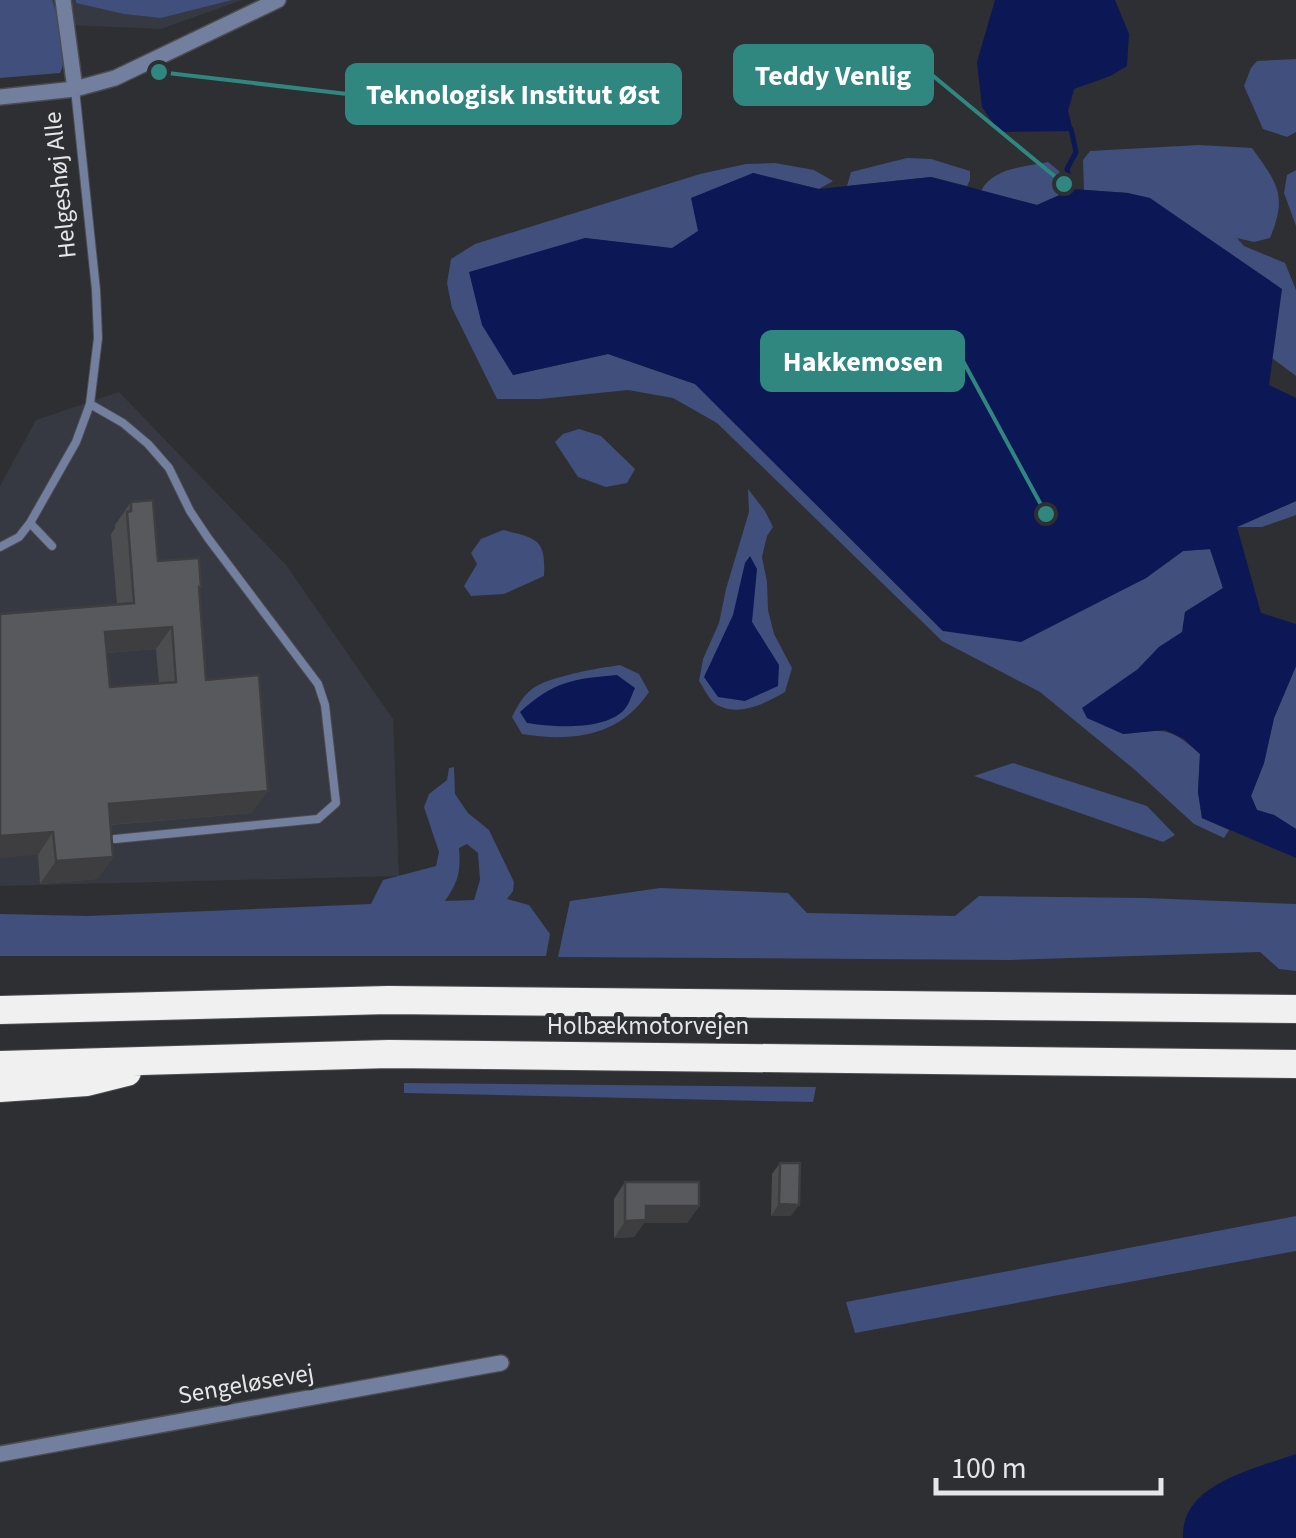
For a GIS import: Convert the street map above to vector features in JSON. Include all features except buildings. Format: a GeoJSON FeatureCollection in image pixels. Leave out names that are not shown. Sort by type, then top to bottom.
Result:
{"type":"FeatureCollection","features":[{"type":"Feature","properties":{"kind":"highway","name":"Holbækmotorvejen"},"geometry":{"type":"LineString","coordinates":[[0,1010],[388,1000],[1296,1009]]}},
{"type":"Feature","properties":{"kind":"highway","name":"Holbækmotorvejen"},"geometry":{"type":"LineString","coordinates":[[0,1065],[408,1054],[1296,1064]]}},
{"type":"Feature","properties":{"kind":"highway"},"geometry":{"type":"LineString","coordinates":[[0,1088],[87,1082],[180,1058]]}},
{"type":"Feature","properties":{"kind":"street"},"geometry":{"type":"LineString","coordinates":[[63,0],[75,89],[131,71],[278,0]]}},
{"type":"Feature","properties":{"kind":"street","name":"Helgeshøj Alle"},"geometry":{"type":"LineString","coordinates":[[0,96],[75,89]]}},
{"type":"Feature","properties":{"kind":"street","name":"Sengeløsevej"},"geometry":{"type":"LineString","coordinates":[[0,1454],[501,1363]]}},
{"type":"Feature","properties":{"kind":"lane","name":"Helgeshøj Alle"},"geometry":{"type":"LineString","coordinates":[[30,523],[76,442],[90,404],[98,338],[75,89]]}},
{"type":"Feature","properties":{"kind":"lane"},"geometry":{"type":"LineString","coordinates":[[90,404],[123,422],[169,468],[190,512],[318,684],[336,803],[318,819],[115,839]]}},
{"type":"Feature","properties":{"kind":"lane"},"geometry":{"type":"LineString","coordinates":[[0,547],[19,537],[30,523],[52,546]]}},
{"type":"Feature","properties":{"kind":"shaded area"},"geometry":{"type":"Polygon","coordinates":[[[0,0],[242,0],[161,29],[0,22],[0,0]]]}},
{"type":"Feature","properties":{"kind":"shaded area"},"geometry":{"type":"Polygon","coordinates":[[[0,0],[52,0],[64,46],[60,73],[0,78],[0,0]]]}},
{"type":"Feature","properties":{"kind":"shaded area"},"geometry":{"type":"Polygon","coordinates":[[[76,0],[232,0],[161,18],[124,14],[76,0]]]}},
{"type":"Feature","properties":{"kind":"shaded area"},"geometry":{"type":"Polygon","coordinates":[[[995,0],[1115,0],[1129,34],[1127,66],[1074,89],[1068,111],[1073,131],[999,132],[982,107],[977,62],[995,0]]]}},
{"type":"Feature","properties":{"kind":"shaded area"},"geometry":{"type":"Polygon","coordinates":[[[1296,59],[1296,132],[1287,137],[1263,129],[1244,86],[1257,61],[1296,59]]]}},
{"type":"Feature","properties":{"kind":"shaded area"},"geometry":{"type":"Polygon","coordinates":[[[1199,145],[1252,148],[1277,190],[1278,211],[1270,238],[1254,242],[1237,238],[1244,246],[1285,263],[1296,290],[1296,376],[1272,358],[1281,289],[1128,193],[1084,190],[1083,160],[1090,151],[1199,145]]]}},
{"type":"Feature","properties":{"kind":"shaded area"},"geometry":{"type":"Polygon","coordinates":[[[907,158],[931,159],[970,171],[970,180],[967,186],[931,177],[847,186],[851,172],[907,158]]]}},
{"type":"Feature","properties":{"kind":"shaded area"},"geometry":{"type":"Polygon","coordinates":[[[1048,162],[1059,171],[1065,193],[1037,205],[981,191],[1001,173],[1048,162]]]}},
{"type":"Feature","properties":{"kind":"shaded area"},"geometry":{"type":"Polygon","coordinates":[[[775,163],[814,170],[833,181],[819,189],[753,173],[698,231],[672,249],[585,238],[513,375],[608,354],[695,384],[943,631],[1086,607],[1146,578],[1183,551],[1210,549],[1223,588],[1185,612],[1183,632],[1159,647],[1138,669],[1123,734],[1165,732],[1200,754],[1198,792],[1202,818],[1229,830],[1224,838],[1194,824],[1040,692],[942,641],[717,423],[673,398],[628,390],[497,399],[452,308],[447,283],[451,259],[475,244],[700,174],[746,164],[775,163]]]}},
{"type":"Feature","properties":{"kind":"shaded area"},"geometry":{"type":"Polygon","coordinates":[[[1296,170],[1296,226],[1284,193],[1287,175],[1296,170]]]}},
{"type":"Feature","properties":{"kind":"shaded area"},"geometry":{"type":"Polygon","coordinates":[[[753,173],[819,189],[931,177],[1037,205],[1073,189],[1128,193],[1150,198],[1282,289],[1269,385],[1296,398],[1296,501],[1237,527],[1261,613],[1296,624],[1296,666],[1274,718],[1264,763],[1251,796],[1257,810],[1296,829],[1296,858],[1202,818],[1198,792],[1200,754],[1184,739],[1165,730],[1123,734],[1087,718],[1082,708],[1182,632],[1185,612],[1223,588],[1210,549],[1183,551],[1146,578],[1021,642],[943,631],[695,384],[608,354],[513,375],[482,325],[469,272],[585,238],[672,248],[698,231],[691,198],[753,173]]]}},
{"type":"Feature","properties":{"kind":"shaded area"},"geometry":{"type":"Polygon","coordinates":[[[119,392],[286,565],[393,719],[399,876],[0,886],[0,486],[36,420],[119,392]]]}},
{"type":"Feature","properties":{"kind":"shaded area"},"geometry":{"type":"Polygon","coordinates":[[[579,429],[601,436],[635,469],[627,483],[606,487],[578,477],[555,442],[563,434],[579,429]]]}},
{"type":"Feature","properties":{"kind":"shaded area"},"geometry":{"type":"Polygon","coordinates":[[[748,489],[773,527],[762,557],[768,610],[774,634],[792,668],[785,692],[759,705],[730,709],[713,702],[699,681],[749,512],[748,489]]]}},
{"type":"Feature","properties":{"kind":"shaded area"},"geometry":{"type":"Polygon","coordinates":[[[1296,501],[1296,515],[1262,527],[1237,527],[1296,501]]]}},
{"type":"Feature","properties":{"kind":"shaded area"},"geometry":{"type":"Polygon","coordinates":[[[503,530],[537,542],[543,554],[544,576],[504,594],[471,596],[464,586],[477,564],[471,553],[481,539],[503,530]]]}},
{"type":"Feature","properties":{"kind":"shaded area"},"geometry":{"type":"Polygon","coordinates":[[[750,556],[757,569],[752,622],[779,665],[778,686],[745,701],[718,697],[704,677],[733,615],[750,556]]]}},
{"type":"Feature","properties":{"kind":"shaded area"},"geometry":{"type":"Polygon","coordinates":[[[620,665],[639,674],[649,692],[624,719],[609,727],[576,736],[541,736],[522,734],[512,717],[525,696],[538,685],[620,665]]]}},
{"type":"Feature","properties":{"kind":"shaded area"},"geometry":{"type":"Polygon","coordinates":[[[1296,666],[1296,829],[1257,810],[1251,796],[1264,763],[1274,718],[1296,666]]]}},
{"type":"Feature","properties":{"kind":"shaded area"},"geometry":{"type":"Polygon","coordinates":[[[617,675],[635,688],[624,710],[615,717],[563,726],[527,723],[520,712],[565,683],[617,675]]]}},
{"type":"Feature","properties":{"kind":"shaded area"},"geometry":{"type":"Polygon","coordinates":[[[1013,763],[1147,806],[1175,835],[1163,842],[974,776],[1013,763]]]}},
{"type":"Feature","properties":{"kind":"shaded area"},"geometry":{"type":"Polygon","coordinates":[[[454,767],[455,794],[468,813],[489,830],[514,882],[507,899],[529,905],[550,934],[546,956],[0,956],[0,914],[88,916],[371,904],[383,880],[436,866],[439,852],[424,807],[429,794],[447,780],[449,768],[454,767]],[[467,844],[459,848],[458,877],[445,901],[474,900],[480,880],[478,853],[467,844]]]}},
{"type":"Feature","properties":{"kind":"shaded area"},"geometry":{"type":"Polygon","coordinates":[[[660,888],[788,893],[807,913],[955,916],[979,896],[1296,904],[1296,971],[1279,969],[1260,952],[1010,960],[558,957],[570,901],[660,888]]]}},
{"type":"Feature","properties":{"kind":"shaded area"},"geometry":{"type":"Polygon","coordinates":[[[404,1083],[816,1087],[813,1102],[404,1093],[404,1083]]]}},
{"type":"Feature","properties":{"kind":"shaded area"},"geometry":{"type":"Polygon","coordinates":[[[1296,1216],[1296,1251],[855,1333],[846,1302],[1296,1216]]]}},
{"type":"Feature","properties":{"kind":"shaded area"},"geometry":{"type":"Polygon","coordinates":[[[1296,1454],[1296,1538],[1183,1538],[1185,1520],[1207,1492],[1241,1473],[1296,1454]]]}},
{"type":"Feature","properties":{"kind":"waterway"},"geometry":{"type":"LineString","coordinates":[[1071,129],[1076,152],[1067,169],[1073,194]]}},
{"type":"Feature","properties":{"kind":"place","name":"Teknologisk Institut Øst"},"geometry":{"type":"Point","coordinates":[159,72]}},
{"type":"Feature","properties":{"kind":"place","name":"Teddy Venlig"},"geometry":{"type":"Point","coordinates":[1064,184]}},
{"type":"Feature","properties":{"kind":"place","name":"Hakkemosen"},"geometry":{"type":"Point","coordinates":[1046,514]}}]}
